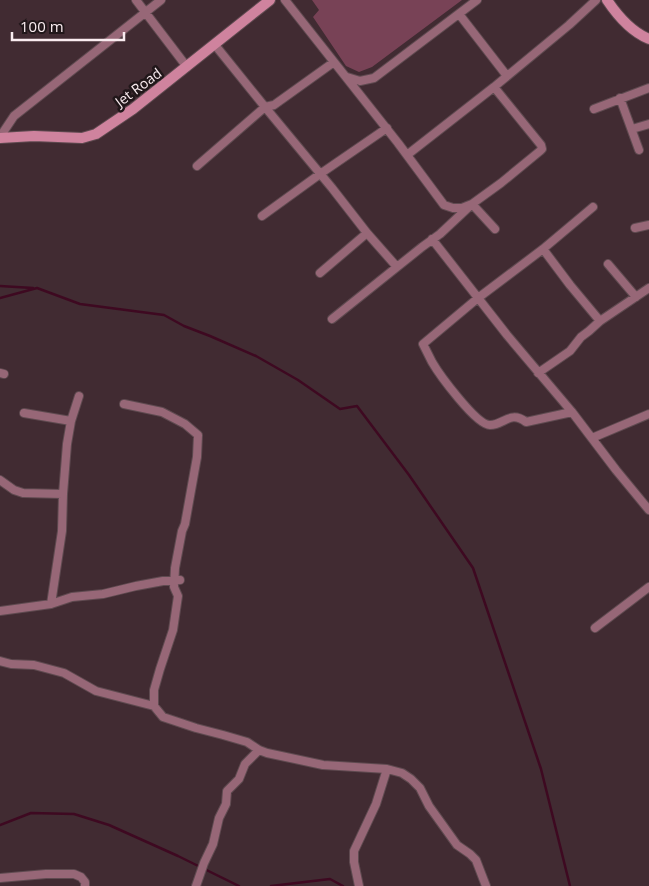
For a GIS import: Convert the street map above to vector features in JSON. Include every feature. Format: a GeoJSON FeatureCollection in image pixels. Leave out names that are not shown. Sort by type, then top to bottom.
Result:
{"type":"FeatureCollection","features":[{"type":"Feature","properties":{"kind":"main road","name":"Jet Road"},"geometry":{"type":"LineString","coordinates":[[0,138],[34,136],[82,138],[96,134],[133,109],[270,0]]}},
{"type":"Feature","properties":{"kind":"main road"},"geometry":{"type":"LineString","coordinates":[[607,0],[630,27],[643,37],[649,39]]}},
{"type":"Feature","properties":{"kind":"street"},"geometry":{"type":"LineString","coordinates":[[136,0],[187,67]]}},
{"type":"Feature","properties":{"kind":"street"},"geometry":{"type":"LineString","coordinates":[[0,138],[14,116],[161,0]]}},
{"type":"Feature","properties":{"kind":"street"},"geometry":{"type":"LineString","coordinates":[[285,0],[387,128],[444,204],[453,208],[462,208],[472,204]]}},
{"type":"Feature","properties":{"kind":"street"},"geometry":{"type":"LineString","coordinates":[[347,77],[360,81],[374,78],[477,0]]}},
{"type":"Feature","properties":{"kind":"street"},"geometry":{"type":"LineString","coordinates":[[408,155],[494,87],[596,0]]}},
{"type":"Feature","properties":{"kind":"street"},"geometry":{"type":"LineString","coordinates":[[459,14],[507,76]]}},
{"type":"Feature","properties":{"kind":"street"},"geometry":{"type":"LineString","coordinates":[[215,45],[367,232],[398,267]]}},
{"type":"Feature","properties":{"kind":"street"},"geometry":{"type":"LineString","coordinates":[[197,166],[265,106],[274,105],[334,62]]}},
{"type":"Feature","properties":{"kind":"street"},"geometry":{"type":"LineString","coordinates":[[332,319],[440,234],[472,204],[540,151],[541,145],[494,87]]}},
{"type":"Feature","properties":{"kind":"street"},"geometry":{"type":"LineString","coordinates":[[594,109],[649,88]]}},
{"type":"Feature","properties":{"kind":"street"},"geometry":{"type":"LineString","coordinates":[[620,98],[639,150]]}},
{"type":"Feature","properties":{"kind":"street"},"geometry":{"type":"LineString","coordinates":[[632,129],[649,124]]}},
{"type":"Feature","properties":{"kind":"street"},"geometry":{"type":"LineString","coordinates":[[262,216],[387,128]]}},
{"type":"Feature","properties":{"kind":"street"},"geometry":{"type":"LineString","coordinates":[[472,204],[494,229]]}},
{"type":"Feature","properties":{"kind":"street"},"geometry":{"type":"LineString","coordinates":[[572,412],[526,422],[516,417],[490,425],[484,424],[463,404],[433,363],[424,344],[478,298],[543,249],[593,207]]}},
{"type":"Feature","properties":{"kind":"street"},"geometry":{"type":"LineString","coordinates":[[635,228],[649,224]]}},
{"type":"Feature","properties":{"kind":"street"},"geometry":{"type":"LineString","coordinates":[[320,273],[367,232]]}},
{"type":"Feature","properties":{"kind":"street"},"geometry":{"type":"LineString","coordinates":[[432,239],[649,510]]}},
{"type":"Feature","properties":{"kind":"street"},"geometry":{"type":"LineString","coordinates":[[543,249],[600,321]]}},
{"type":"Feature","properties":{"kind":"street"},"geometry":{"type":"LineString","coordinates":[[608,264],[636,297]]}},
{"type":"Feature","properties":{"kind":"street"},"geometry":{"type":"LineString","coordinates":[[538,373],[570,351],[581,337],[600,321],[649,288]]}},
{"type":"Feature","properties":{"kind":"street"},"geometry":{"type":"LineString","coordinates":[[51,604],[62,531],[67,444],[71,421],[79,396]]}},
{"type":"Feature","properties":{"kind":"street"},"geometry":{"type":"LineString","coordinates":[[124,404],[162,412],[185,424],[198,435],[197,457],[175,568],[178,580],[174,587],[178,596],[173,630],[154,690],[154,706]]}},
{"type":"Feature","properties":{"kind":"street"},"geometry":{"type":"LineString","coordinates":[[24,413],[71,421]]}},
{"type":"Feature","properties":{"kind":"street"},"geometry":{"type":"LineString","coordinates":[[592,438],[649,414]]}},
{"type":"Feature","properties":{"kind":"street"},"geometry":{"type":"LineString","coordinates":[[0,480],[14,490],[23,493],[63,494]]}},
{"type":"Feature","properties":{"kind":"street"},"geometry":{"type":"LineString","coordinates":[[0,612],[51,604],[72,597],[103,594],[136,586],[178,580]]}},
{"type":"Feature","properties":{"kind":"street"},"geometry":{"type":"LineString","coordinates":[[595,628],[649,587]]}},
{"type":"Feature","properties":{"kind":"street"},"geometry":{"type":"LineString","coordinates":[[0,661],[11,664],[34,665],[64,674],[96,691],[154,706],[163,717],[247,742],[259,750],[270,754],[323,765],[387,769],[402,773],[420,788],[429,806],[457,845],[476,860],[486,886]]}},
{"type":"Feature","properties":{"kind":"street"},"geometry":{"type":"LineString","coordinates":[[196,886],[213,844],[219,818],[226,804],[227,791],[239,779],[245,764],[259,750]]}},
{"type":"Feature","properties":{"kind":"street"},"geometry":{"type":"LineString","coordinates":[[359,886],[354,862],[354,851],[376,804],[387,769]]}},
{"type":"Feature","properties":{"kind":"street"},"geometry":{"type":"LineString","coordinates":[[0,878],[46,874],[74,874],[81,877],[85,882],[85,886]]}},
{"type":"Feature","properties":{"kind":"shaded area"},"geometry":{"type":"Polygon","coordinates":[[[312,0],[462,0],[372,67],[359,72],[346,66],[313,17],[319,10],[312,0]]]}},
{"type":"Feature","properties":{"kind":"waterway"},"geometry":{"type":"LineString","coordinates":[[0,286],[33,288]]}},
{"type":"Feature","properties":{"kind":"waterway"},"geometry":{"type":"LineString","coordinates":[[0,298],[37,288],[80,304],[164,315],[184,326],[256,356],[298,380],[340,409],[357,406],[409,475],[473,568],[541,769],[570,886]]}},
{"type":"Feature","properties":{"kind":"waterway"},"geometry":{"type":"LineString","coordinates":[[0,825],[31,813],[74,814],[109,825],[239,886]]}},
{"type":"Feature","properties":{"kind":"waterway"},"geometry":{"type":"LineString","coordinates":[[271,886],[330,879],[343,886]]}}]}
